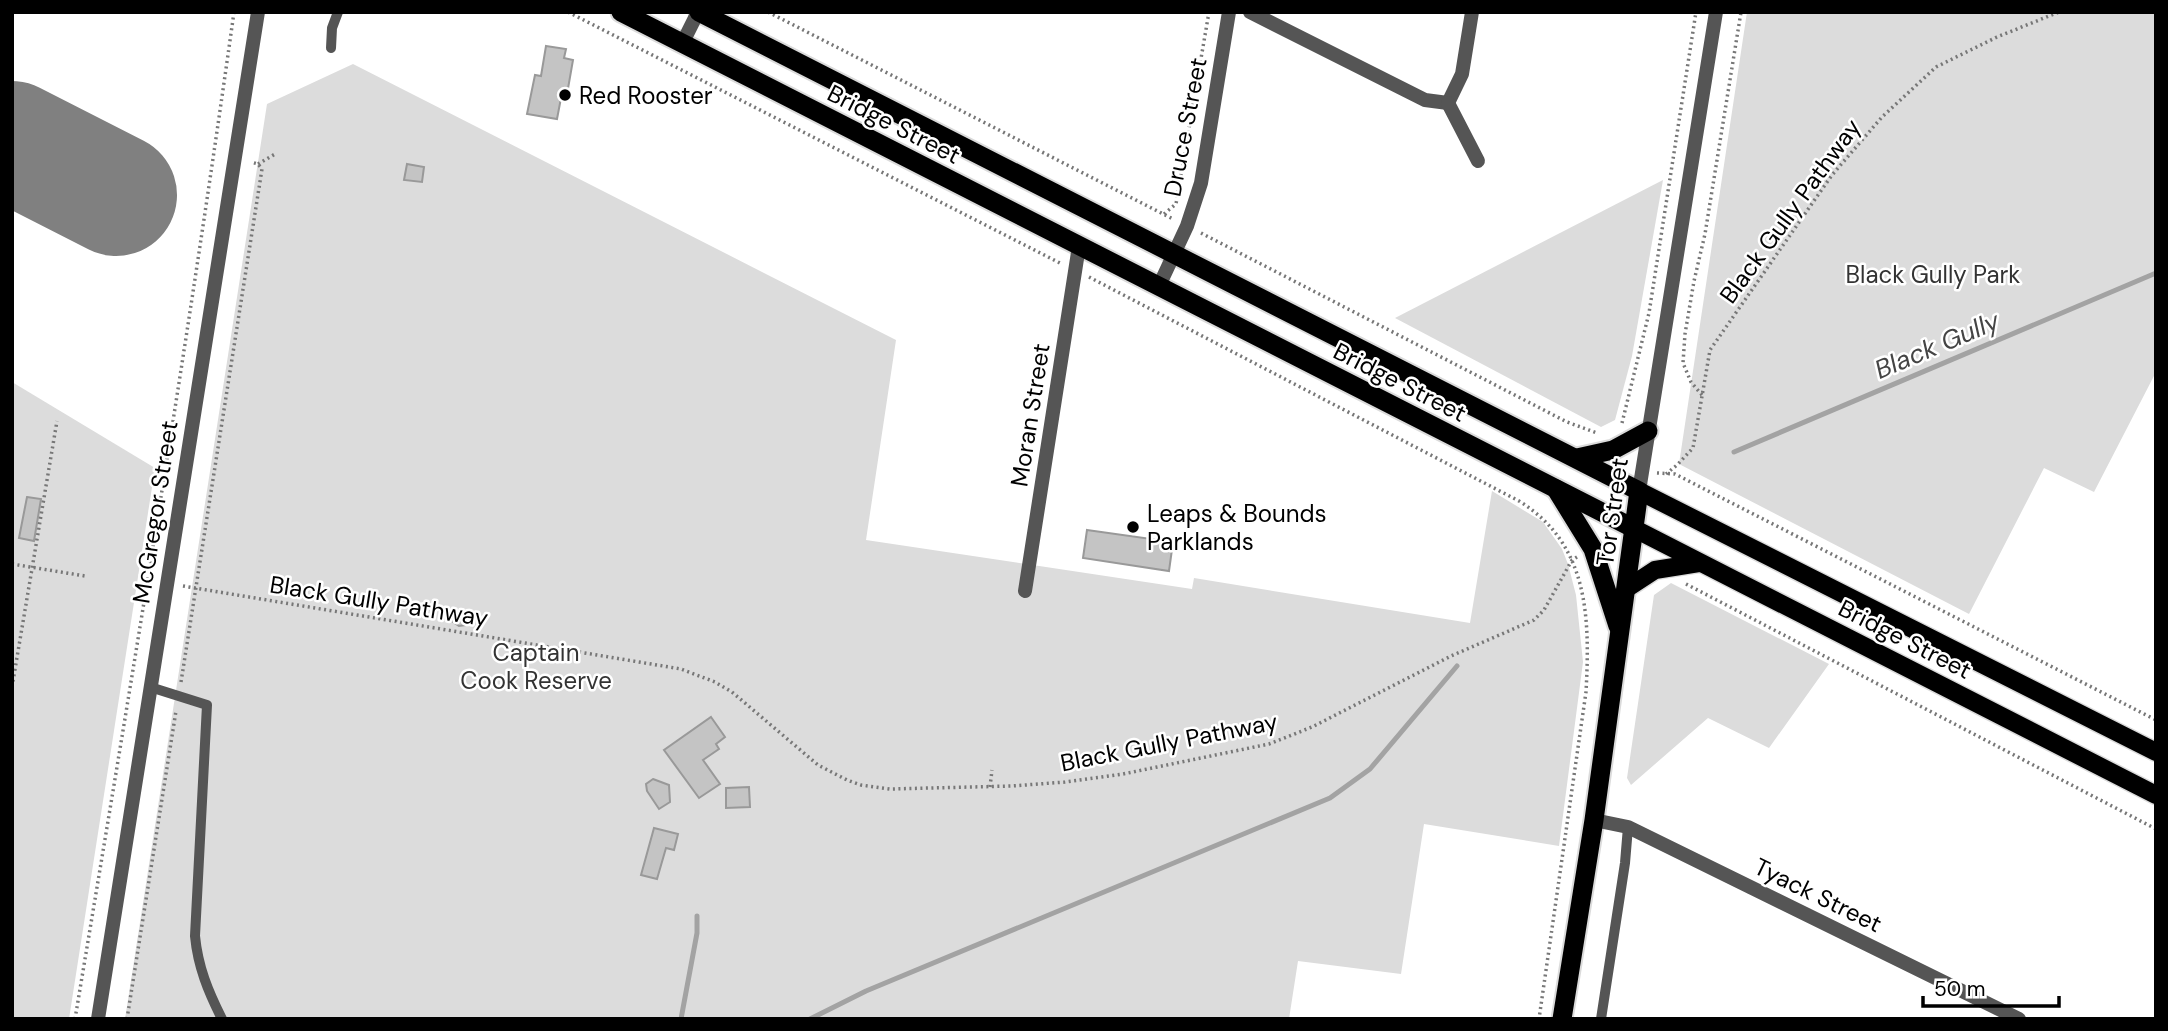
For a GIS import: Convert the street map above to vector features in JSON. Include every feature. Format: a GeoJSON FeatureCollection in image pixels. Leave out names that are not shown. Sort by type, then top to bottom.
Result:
{"type":"FeatureCollection","features":[{"type":"Feature","properties":{"kind":"highway","name":"Bridge Street"},"geometry":{"type":"LineString","coordinates":[[621,12],[1634,529]]}},
{"type":"Feature","properties":{"kind":"highway","name":"Bridge Street"},"geometry":{"type":"LineString","coordinates":[[699,12],[1639,491]]}},
{"type":"Feature","properties":{"kind":"highway"},"geometry":{"type":"LineString","coordinates":[[1577,458],[1613,450],[1648,430]]}},
{"type":"Feature","properties":{"kind":"highway"},"geometry":{"type":"LineString","coordinates":[[1556,489],[1593,549],[1620,631]]}},
{"type":"Feature","properties":{"kind":"highway","name":"Tor Street"},"geometry":{"type":"LineString","coordinates":[[1562,1019],[1594,820],[1639,491]]}},
{"type":"Feature","properties":{"kind":"main road","name":"Bridge Street"},"geometry":{"type":"LineString","coordinates":[[1639,491],[2156,752]]}},
{"type":"Feature","properties":{"kind":"main road","name":"Bridge Street"},"geometry":{"type":"LineString","coordinates":[[1634,529],[2156,795]]}},
{"type":"Feature","properties":{"kind":"main road"},"geometry":{"type":"LineString","coordinates":[[1626,589],[1655,569],[1699,563]]}},
{"type":"Feature","properties":{"kind":"street","name":"McGregor Street"},"geometry":{"type":"LineString","coordinates":[[98,1019],[258,12]]}},
{"type":"Feature","properties":{"kind":"street"},"geometry":{"type":"LineString","coordinates":[[682,44],[699,12]]}},
{"type":"Feature","properties":{"kind":"street","name":"Druce Street"},"geometry":{"type":"LineString","coordinates":[[1159,286],[1175,253],[1201,183],[1229,12]]}},
{"type":"Feature","properties":{"kind":"street"},"geometry":{"type":"LineString","coordinates":[[1250,12],[1425,100],[1448,103]]}},
{"type":"Feature","properties":{"kind":"street"},"geometry":{"type":"LineString","coordinates":[[1448,103],[1462,74],[1472,12]]}},
{"type":"Feature","properties":{"kind":"street","name":"Tor Street"},"geometry":{"type":"LineString","coordinates":[[1639,491],[1716,12]]}},
{"type":"Feature","properties":{"kind":"street"},"geometry":{"type":"LineString","coordinates":[[1448,103],[1478,160]]}},
{"type":"Feature","properties":{"kind":"street","name":"Moran Street"},"geometry":{"type":"LineString","coordinates":[[1025,591],[1079,246]]}},
{"type":"Feature","properties":{"kind":"street","name":"Tyack Street"},"geometry":{"type":"LineString","coordinates":[[1594,820],[1628,827],[2019,1019]]}},
{"type":"Feature","properties":{"kind":"lane"},"geometry":{"type":"LineString","coordinates":[[331,48],[332,28],[338,12]]}},
{"type":"Feature","properties":{"kind":"lane"},"geometry":{"type":"LineString","coordinates":[[150,687],[207,705],[195,936],[203,979],[222,1019]]}},
{"type":"Feature","properties":{"kind":"lane"},"geometry":{"type":"LineString","coordinates":[[1601,1019],[1628,827]]}},
{"type":"Feature","properties":{"kind":"path"},"geometry":{"type":"LineString","coordinates":[[75,1019],[150,574],[234,12]]}},
{"type":"Feature","properties":{"kind":"path"},"geometry":{"type":"LineString","coordinates":[[1164,214],[1175,204],[1209,12]]}},
{"type":"Feature","properties":{"kind":"path"},"geometry":{"type":"LineString","coordinates":[[1618,429],[1623,420],[1649,313],[1696,12]]}},
{"type":"Feature","properties":{"kind":"path"},"geometry":{"type":"LineString","coordinates":[[1702,395],[1690,382],[1683,363],[1685,334],[1693,281],[1707,221],[1741,12]]}},
{"type":"Feature","properties":{"kind":"path","name":"Black Gully Pathway"},"geometry":{"type":"LineString","coordinates":[[2059,12],[1997,37],[1936,68],[1882,117],[1832,175],[1710,350],[1693,448],[1665,475],[1675,474],[2156,720]]}},
{"type":"Feature","properties":{"kind":"path"},"geometry":{"type":"LineString","coordinates":[[258,164],[275,154]]}},
{"type":"Feature","properties":{"kind":"path"},"geometry":{"type":"LineString","coordinates":[[127,1019],[262,169],[251,162]]}},
{"type":"Feature","properties":{"kind":"path"},"geometry":{"type":"LineString","coordinates":[[12,687],[57,421]]}},
{"type":"Feature","properties":{"kind":"path"},"geometry":{"type":"LineString","coordinates":[[1539,1019],[1586,692],[1587,622],[1572,560],[1585,553]]}},
{"type":"Feature","properties":{"kind":"path","name":"Black Gully Pathway"},"geometry":{"type":"LineString","coordinates":[[196,589],[681,669],[715,682],[732,692],[818,765],[847,780],[890,789],[990,787],[1065,782],[1123,774],[1252,748],[1298,733],[1451,656],[1534,620],[1544,610],[1572,560]]}},
{"type":"Feature","properties":{"kind":"path"},"geometry":{"type":"LineString","coordinates":[[12,564],[85,576]]}},
{"type":"Feature","properties":{"kind":"path"},"geometry":{"type":"LineString","coordinates":[[1678,579],[2156,829]]}},
{"type":"Feature","properties":{"kind":"path"},"geometry":{"type":"LineString","coordinates":[[990,787],[992,770]]}},
{"type":"Feature","properties":{"kind":"green space","name":"Black Gully Park"},"geometry":{"type":"Polygon","coordinates":[[[1747,12],[2156,12],[2156,372],[2094,492],[2044,468],[1969,614],[1679,464],[1747,12]]]}},
{"type":"Feature","properties":{"kind":"green space","name":"Captain Cook Reserve"},"geometry":{"type":"Polygon","coordinates":[[[353,64],[896,340],[866,540],[1192,589],[1194,578],[1470,623],[1492,491],[1543,522],[1562,549],[1568,564],[1576,595],[1583,662],[1559,846],[1424,824],[1401,974],[1298,961],[1289,1019],[125,1019],[267,104],[353,64]]]}},
{"type":"Feature","properties":{"kind":"green space"},"geometry":{"type":"Polygon","coordinates":[[[1663,180],[1632,356],[1615,420],[1601,427],[1395,318],[1663,180]]]}},
{"type":"Feature","properties":{"kind":"green space"},"geometry":{"type":"Polygon","coordinates":[[[12,382],[155,468],[69,1019],[12,1019],[12,382]]]}},
{"type":"Feature","properties":{"kind":"green space"},"geometry":{"type":"Polygon","coordinates":[[[1671,583],[1829,664],[1769,748],[1708,718],[1631,785],[1627,778],[1654,595],[1671,583]]]}},
{"type":"Feature","properties":{"kind":"building"},"geometry":{"type":"Polygon","coordinates":[[[546,46],[566,49],[564,58],[573,60],[566,100],[561,98],[557,119],[527,114],[535,75],[541,76],[546,46]]]}},
{"type":"Feature","properties":{"kind":"building"},"geometry":{"type":"Polygon","coordinates":[[[407,164],[424,167],[422,182],[404,180],[407,164]]]}},
{"type":"Feature","properties":{"kind":"building"},"geometry":{"type":"Polygon","coordinates":[[[27,497],[41,499],[34,541],[19,538],[27,497]]]}},
{"type":"Feature","properties":{"kind":"building"},"geometry":{"type":"Polygon","coordinates":[[[1087,530],[1173,542],[1169,571],[1083,558],[1087,530]]]}},
{"type":"Feature","properties":{"kind":"building"},"geometry":{"type":"Polygon","coordinates":[[[461,610],[474,616],[473,624],[459,626],[453,622],[454,613],[461,610]]]}},
{"type":"Feature","properties":{"kind":"building"},"geometry":{"type":"Polygon","coordinates":[[[711,717],[725,737],[716,744],[719,749],[703,760],[720,784],[699,798],[664,750],[711,717]]]}},
{"type":"Feature","properties":{"kind":"building"},"geometry":{"type":"Polygon","coordinates":[[[653,779],[669,785],[670,802],[659,809],[647,791],[646,784],[653,779]]]}},
{"type":"Feature","properties":{"kind":"building"},"geometry":{"type":"Polygon","coordinates":[[[749,787],[750,807],[726,808],[726,788],[749,787]]]}},
{"type":"Feature","properties":{"kind":"building"},"geometry":{"type":"Polygon","coordinates":[[[654,828],[678,834],[674,850],[666,848],[657,879],[641,875],[654,828]]]}},
{"type":"Feature","properties":{"kind":"waterway","name":"Black Gully"},"geometry":{"type":"LineString","coordinates":[[1734,452],[2156,273]]}},
{"type":"Feature","properties":{"kind":"waterway"},"geometry":{"type":"LineString","coordinates":[[810,1019],[866,991],[1330,798],[1370,769],[1457,666]]}},
{"type":"Feature","properties":{"kind":"waterway"},"geometry":{"type":"LineString","coordinates":[[681,1019],[697,933],[697,916]]}},
{"type":"Feature","properties":{"kind":"runway"},"geometry":{"type":"LineString","coordinates":[[12,142],[116,195]]}},
{"type":"Feature","properties":{"kind":"place","name":"Red Rooster"},"geometry":{"type":"Point","coordinates":[565,95]}},
{"type":"Feature","properties":{"kind":"place","name":"Leaps & Bounds Parklands"},"geometry":{"type":"Point","coordinates":[1133,527]}}]}
